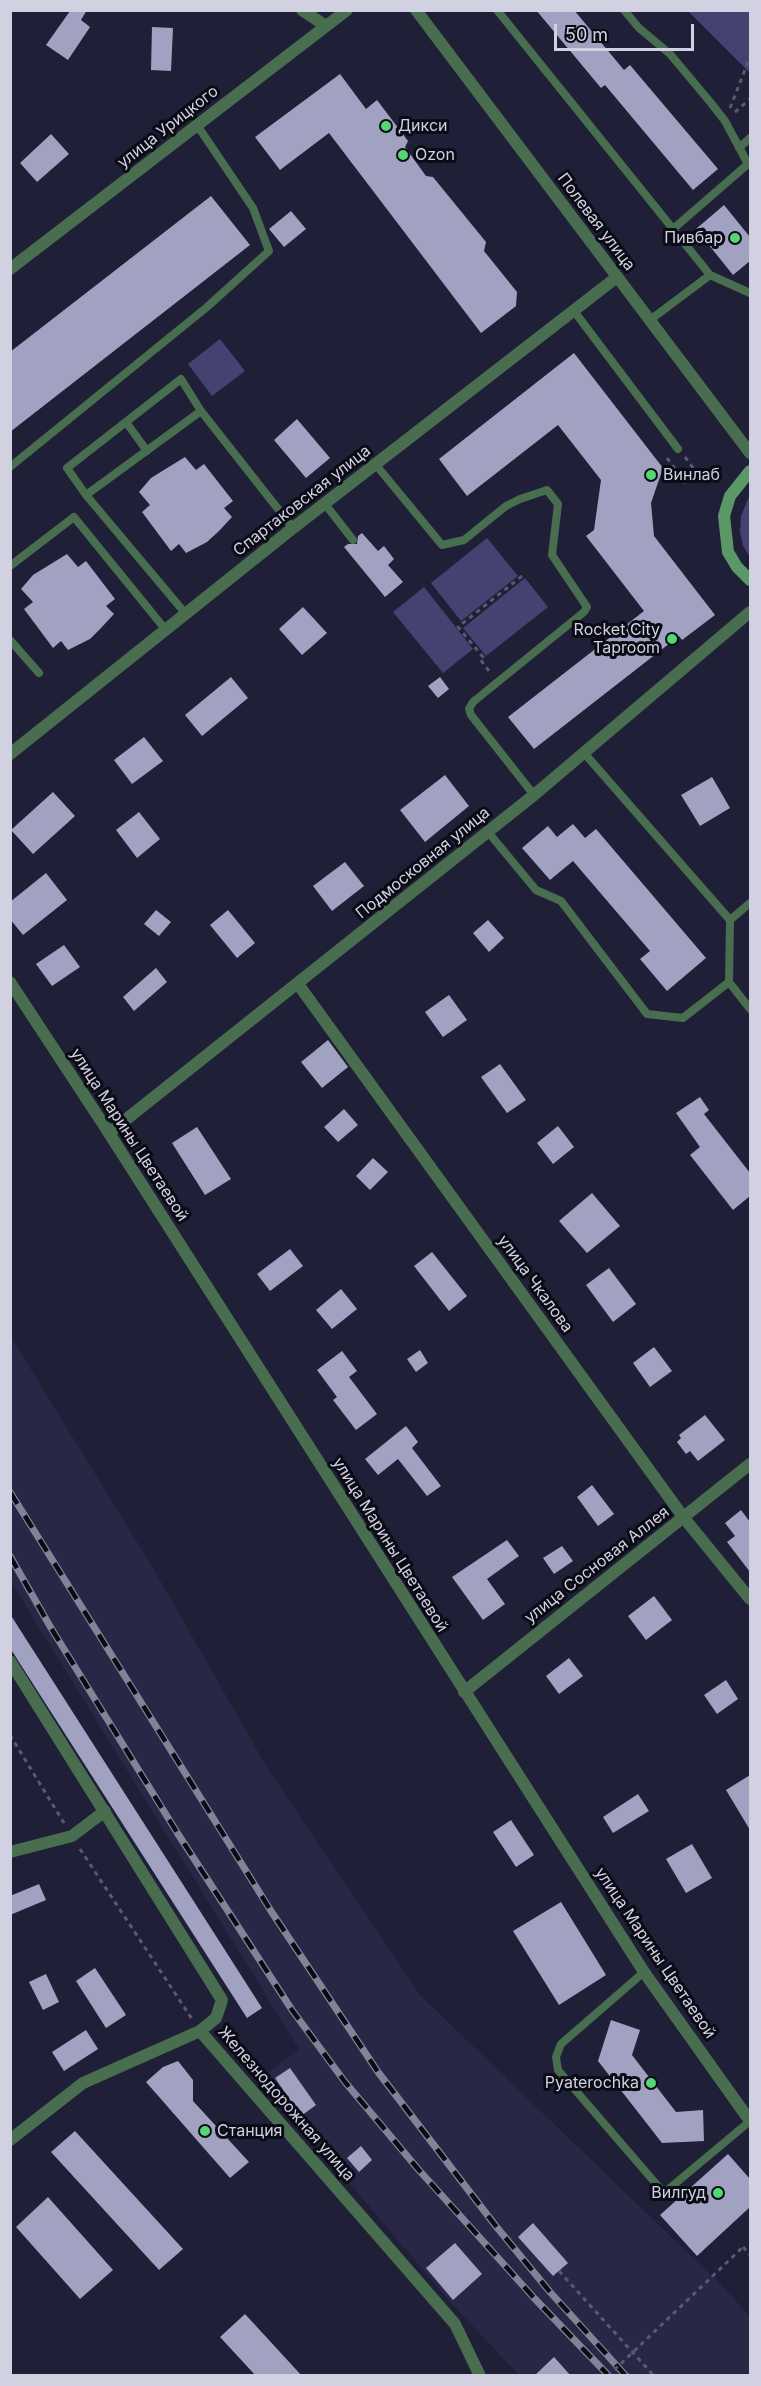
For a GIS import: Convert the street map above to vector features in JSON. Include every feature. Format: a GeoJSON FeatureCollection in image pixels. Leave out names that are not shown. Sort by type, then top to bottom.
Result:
{"type":"FeatureCollection","features":[{"type":"Feature","properties":{"kind":"main road"},"geometry":{"type":"LineString","coordinates":[[750,471],[730,496],[724,516],[728,552],[750,580]]}},
{"type":"Feature","properties":{"kind":"street"},"geometry":{"type":"LineString","coordinates":[[302,10],[326,26]]}},
{"type":"Feature","properties":{"kind":"street","name":"улица Урицкого"},"geometry":{"type":"LineString","coordinates":[[10,269],[346,10]]}},
{"type":"Feature","properties":{"kind":"street","name":"Полевая улица"},"geometry":{"type":"LineString","coordinates":[[416,10],[750,453]]}},
{"type":"Feature","properties":{"kind":"street","name":"Спартаковская улица"},"geometry":{"type":"LineString","coordinates":[[10,754],[293,528],[617,277]]}},
{"type":"Feature","properties":{"kind":"street","name":"Подмосковная улица"},"geometry":{"type":"LineString","coordinates":[[109,1133],[585,754],[750,612]]}},
{"type":"Feature","properties":{"kind":"street","name":"улица Марины Цветаевой"},"geometry":{"type":"LineString","coordinates":[[10,982],[109,1133],[644,1972],[750,2121]]}},
{"type":"Feature","properties":{"kind":"street","name":"улица Чкалова"},"geometry":{"type":"LineString","coordinates":[[298,984],[684,1518],[750,1599]]}},
{"type":"Feature","properties":{"kind":"street","name":"улица Сосновая Аллея"},"geometry":{"type":"LineString","coordinates":[[464,1692],[750,1464]]}},
{"type":"Feature","properties":{"kind":"street","name":"Железнодорожная улица"},"geometry":{"type":"LineString","coordinates":[[10,1661],[222,2000],[216,2018],[200,2031],[455,2324],[480,2376]]}},
{"type":"Feature","properties":{"kind":"street"},"geometry":{"type":"LineString","coordinates":[[10,1852],[72,1836],[105,1812]]}},
{"type":"Feature","properties":{"kind":"street"},"geometry":{"type":"LineString","coordinates":[[10,2140],[83,2083],[200,2031]]}},
{"type":"Feature","properties":{"kind":"lane"},"geometry":{"type":"LineString","coordinates":[[497,10],[710,275],[750,293]]}},
{"type":"Feature","properties":{"kind":"lane"},"geometry":{"type":"LineString","coordinates":[[624,10],[639,28],[670,54],[725,121],[749,165],[673,229]]}},
{"type":"Feature","properties":{"kind":"lane"},"geometry":{"type":"LineString","coordinates":[[10,467],[207,307],[269,251],[253,208],[197,125]]}},
{"type":"Feature","properties":{"kind":"lane"},"geometry":{"type":"LineString","coordinates":[[739,148],[750,138]]}},
{"type":"Feature","properties":{"kind":"lane"},"geometry":{"type":"LineString","coordinates":[[650,320],[710,275]]}},
{"type":"Feature","properties":{"kind":"lane"},"geometry":{"type":"LineString","coordinates":[[574,311],[678,448]]}},
{"type":"Feature","properties":{"kind":"lane"},"geometry":{"type":"LineString","coordinates":[[185,613],[86,495],[67,468],[181,379],[201,411],[293,528]]}},
{"type":"Feature","properties":{"kind":"lane"},"geometry":{"type":"LineString","coordinates":[[86,495],[201,411]]}},
{"type":"Feature","properties":{"kind":"lane"},"geometry":{"type":"LineString","coordinates":[[126,422],[147,451]]}},
{"type":"Feature","properties":{"kind":"lane"},"geometry":{"type":"LineString","coordinates":[[376,465],[442,545],[464,540],[512,501],[547,490],[558,504],[552,555],[587,607],[584,612],[473,702],[469,709],[471,716],[534,795]]}},
{"type":"Feature","properties":{"kind":"lane"},"geometry":{"type":"LineString","coordinates":[[325,504],[353,540]]}},
{"type":"Feature","properties":{"kind":"lane"},"geometry":{"type":"LineString","coordinates":[[10,566],[74,517],[165,629]]}},
{"type":"Feature","properties":{"kind":"lane"},"geometry":{"type":"LineString","coordinates":[[10,640],[39,673]]}},
{"type":"Feature","properties":{"kind":"lane"},"geometry":{"type":"LineString","coordinates":[[585,754],[730,920],[729,982],[750,1009]]}},
{"type":"Feature","properties":{"kind":"lane"},"geometry":{"type":"LineString","coordinates":[[488,832],[536,890],[561,901],[647,1014],[683,1018],[729,982]]}},
{"type":"Feature","properties":{"kind":"lane"},"geometry":{"type":"LineString","coordinates":[[730,920],[750,903]]}},
{"type":"Feature","properties":{"kind":"lane"},"geometry":{"type":"LineString","coordinates":[[644,1972],[561,2044],[556,2057],[558,2070],[664,2193],[750,2121]]}},
{"type":"Feature","properties":{"kind":"path"},"geometry":{"type":"LineString","coordinates":[[725,121],[750,57]]}},
{"type":"Feature","properties":{"kind":"path"},"geometry":{"type":"LineString","coordinates":[[725,121],[750,99]]}},
{"type":"Feature","properties":{"kind":"path"},"geometry":{"type":"LineString","coordinates":[[678,448],[699,476]]}},
{"type":"Feature","properties":{"kind":"path"},"geometry":{"type":"LineString","coordinates":[[498,682],[458,627],[522,576]]}},
{"type":"Feature","properties":{"kind":"path"},"geometry":{"type":"LineString","coordinates":[[10,1735],[72,1836],[200,2031]]}},
{"type":"Feature","properties":{"kind":"path"},"geometry":{"type":"LineString","coordinates":[[608,2376],[743,2247],[750,2255]]}},
{"type":"Feature","properties":{"kind":"path"},"geometry":{"type":"LineString","coordinates":[[559,2271],[654,2376]]}},
{"type":"Feature","properties":{"kind":"shaded area"},"geometry":{"type":"Polygon","coordinates":[[[688,11],[750,11],[750,73],[688,11]]]}},
{"type":"Feature","properties":{"kind":"shaded area"},"geometry":{"type":"Polygon","coordinates":[[[220,339],[245,371],[212,396],[188,364],[220,339]]]}},
{"type":"Feature","properties":{"kind":"shaded area"},"geometry":{"type":"Polygon","coordinates":[[[750,494],[750,557],[743,546],[740,532],[741,516],[750,494]]]}},
{"type":"Feature","properties":{"kind":"shaded area"},"geometry":{"type":"Polygon","coordinates":[[[487,538],[518,576],[461,621],[431,583],[487,538]]]}},
{"type":"Feature","properties":{"kind":"shaded area"},"geometry":{"type":"Polygon","coordinates":[[[525,578],[548,607],[486,656],[463,628],[525,578]]]}},
{"type":"Feature","properties":{"kind":"shaded area"},"geometry":{"type":"Polygon","coordinates":[[[424,587],[473,649],[443,673],[393,612],[424,587]]]}},
{"type":"Feature","properties":{"kind":"shaded area"},"geometry":{"type":"Polygon","coordinates":[[[11,1337],[153,1568],[268,1769],[420,1995],[716,2280],[750,2316],[750,2375],[519,2375],[451,2303],[261,2078],[299,2049],[11,1582],[11,1337]]]}},
{"type":"Feature","properties":{"kind":"building"},"geometry":{"type":"Polygon","coordinates":[[[87,10],[81,20],[90,27],[68,60],[46,45],[70,11],[87,10]]]}},
{"type":"Feature","properties":{"kind":"building"},"geometry":{"type":"Polygon","coordinates":[[[536,10],[574,10],[624,70],[630,65],[718,169],[693,190],[605,85],[601,88],[536,10]]]}},
{"type":"Feature","properties":{"kind":"building"},"geometry":{"type":"Polygon","coordinates":[[[152,27],[173,28],[171,71],[151,70],[152,27]]]}},
{"type":"Feature","properties":{"kind":"building"},"geometry":{"type":"Polygon","coordinates":[[[340,74],[366,109],[377,100],[408,141],[405,147],[426,176],[433,177],[486,242],[484,251],[517,292],[516,306],[481,333],[329,133],[280,170],[255,137],[340,74]]]}},
{"type":"Feature","properties":{"kind":"building"},"geometry":{"type":"Polygon","coordinates":[[[51,134],[69,154],[37,182],[20,163],[51,134]]]}},
{"type":"Feature","properties":{"kind":"building"},"geometry":{"type":"Polygon","coordinates":[[[211,196],[250,245],[10,432],[10,352],[211,196]]]}},
{"type":"Feature","properties":{"kind":"building"},"geometry":{"type":"Polygon","coordinates":[[[724,205],[750,237],[750,261],[733,275],[696,229],[724,205]]]}},
{"type":"Feature","properties":{"kind":"building"},"geometry":{"type":"Polygon","coordinates":[[[291,211],[306,229],[284,247],[269,229],[291,211]]]}},
{"type":"Feature","properties":{"kind":"building"},"geometry":{"type":"Polygon","coordinates":[[[574,353],[663,468],[651,503],[654,536],[715,615],[682,640],[679,636],[534,749],[508,717],[644,611],[586,536],[594,530],[601,480],[558,425],[467,496],[439,459],[574,353]]]}},
{"type":"Feature","properties":{"kind":"building"},"geometry":{"type":"Polygon","coordinates":[[[297,419],[330,458],[306,478],[274,440],[297,419]]]}},
{"type":"Feature","properties":{"kind":"building"},"geometry":{"type":"Polygon","coordinates":[[[185,457],[196,470],[204,464],[233,501],[224,508],[232,517],[207,542],[186,553],[179,544],[171,551],[142,512],[150,505],[139,492],[151,478],[185,457]]]}},
{"type":"Feature","properties":{"kind":"building"},"geometry":{"type":"Polygon","coordinates":[[[362,533],[378,551],[384,546],[394,559],[388,565],[403,582],[385,597],[344,547],[348,544],[357,544],[358,536],[362,533]]]}},
{"type":"Feature","properties":{"kind":"building"},"geometry":{"type":"Polygon","coordinates":[[[67,554],[78,567],[86,561],[115,599],[106,606],[114,614],[90,639],[68,650],[61,641],[53,648],[24,609],[33,602],[21,589],[33,575],[67,554]]]}},
{"type":"Feature","properties":{"kind":"building"},"geometry":{"type":"Polygon","coordinates":[[[303,607],[327,633],[302,655],[279,629],[303,607]]]}},
{"type":"Feature","properties":{"kind":"building"},"geometry":{"type":"Polygon","coordinates":[[[231,677],[248,698],[202,736],[185,715],[231,677]]]}},
{"type":"Feature","properties":{"kind":"building"},"geometry":{"type":"Polygon","coordinates":[[[440,677],[449,689],[438,698],[428,686],[440,677]]]}},
{"type":"Feature","properties":{"kind":"building"},"geometry":{"type":"Polygon","coordinates":[[[144,737],[163,761],[132,784],[114,760],[144,737]]]}},
{"type":"Feature","properties":{"kind":"building"},"geometry":{"type":"Polygon","coordinates":[[[445,775],[469,806],[425,842],[400,810],[445,775]]]}},
{"type":"Feature","properties":{"kind":"building"},"geometry":{"type":"Polygon","coordinates":[[[712,777],[730,808],[700,826],[681,795],[712,777]]]}},
{"type":"Feature","properties":{"kind":"building"},"geometry":{"type":"Polygon","coordinates":[[[53,792],[75,816],[33,854],[11,830],[53,792]]]}},
{"type":"Feature","properties":{"kind":"building"},"geometry":{"type":"Polygon","coordinates":[[[139,812],[160,839],[137,858],[116,830],[139,812]]]}},
{"type":"Feature","properties":{"kind":"building"},"geometry":{"type":"Polygon","coordinates":[[[573,824],[585,838],[596,829],[706,958],[667,991],[640,959],[650,951],[573,861],[550,880],[522,848],[548,826],[557,837],[573,824]]]}},
{"type":"Feature","properties":{"kind":"building"},"geometry":{"type":"Polygon","coordinates":[[[345,862],[364,886],[332,911],[313,886],[345,862]]]}},
{"type":"Feature","properties":{"kind":"building"},"geometry":{"type":"Polygon","coordinates":[[[46,873],[67,900],[23,935],[10,919],[10,902],[46,873]]]}},
{"type":"Feature","properties":{"kind":"building"},"geometry":{"type":"Polygon","coordinates":[[[156,910],[171,922],[159,936],[144,924],[156,910]]]}},
{"type":"Feature","properties":{"kind":"building"},"geometry":{"type":"Polygon","coordinates":[[[228,910],[255,943],[237,958],[210,925],[228,910]]]}},
{"type":"Feature","properties":{"kind":"building"},"geometry":{"type":"Polygon","coordinates":[[[488,920],[504,938],[489,952],[473,933],[488,920]]]}},
{"type":"Feature","properties":{"kind":"building"},"geometry":{"type":"Polygon","coordinates":[[[64,945],[80,967],[52,986],[36,964],[64,945]]]}},
{"type":"Feature","properties":{"kind":"building"},"geometry":{"type":"Polygon","coordinates":[[[156,968],[167,982],[134,1011],[123,997],[156,968]]]}},
{"type":"Feature","properties":{"kind":"building"},"geometry":{"type":"Polygon","coordinates":[[[449,995],[467,1020],[443,1037],[425,1012],[449,995]]]}},
{"type":"Feature","properties":{"kind":"building"},"geometry":{"type":"Polygon","coordinates":[[[328,1040],[348,1067],[322,1088],[301,1062],[328,1040]]]}},
{"type":"Feature","properties":{"kind":"building"},"geometry":{"type":"Polygon","coordinates":[[[500,1064],[526,1100],[507,1113],[481,1077],[500,1064]]]}},
{"type":"Feature","properties":{"kind":"building"},"geometry":{"type":"Polygon","coordinates":[[[700,1097],[709,1110],[704,1114],[750,1173],[750,1196],[733,1210],[690,1155],[700,1147],[676,1113],[700,1097]]]}},
{"type":"Feature","properties":{"kind":"building"},"geometry":{"type":"Polygon","coordinates":[[[344,1109],[358,1125],[338,1142],[324,1127],[344,1109]]]}},
{"type":"Feature","properties":{"kind":"building"},"geometry":{"type":"Polygon","coordinates":[[[558,1126],[574,1147],[553,1164],[537,1143],[558,1126]]]}},
{"type":"Feature","properties":{"kind":"building"},"geometry":{"type":"Polygon","coordinates":[[[197,1127],[231,1179],[205,1195],[172,1143],[197,1127]]]}},
{"type":"Feature","properties":{"kind":"building"},"geometry":{"type":"Polygon","coordinates":[[[373,1158],[388,1172],[370,1190],[356,1176],[373,1158]]]}},
{"type":"Feature","properties":{"kind":"building"},"geometry":{"type":"Polygon","coordinates":[[[592,1193],[620,1226],[587,1253],[559,1221],[592,1193]]]}},
{"type":"Feature","properties":{"kind":"building"},"geometry":{"type":"Polygon","coordinates":[[[290,1249],[303,1266],[270,1291],[257,1274],[290,1249]]]}},
{"type":"Feature","properties":{"kind":"building"},"geometry":{"type":"Polygon","coordinates":[[[432,1252],[467,1296],[449,1311],[414,1266],[432,1252]]]}},
{"type":"Feature","properties":{"kind":"building"},"geometry":{"type":"Polygon","coordinates":[[[609,1268],[636,1304],[613,1322],[586,1285],[609,1268]]]}},
{"type":"Feature","properties":{"kind":"building"},"geometry":{"type":"Polygon","coordinates":[[[341,1289],[357,1309],[332,1329],[316,1310],[341,1289]]]}},
{"type":"Feature","properties":{"kind":"building"},"geometry":{"type":"Polygon","coordinates":[[[654,1347],[672,1371],[650,1387],[633,1363],[654,1347]]]}},
{"type":"Feature","properties":{"kind":"building"},"geometry":{"type":"Polygon","coordinates":[[[420,1350],[428,1363],[416,1372],[407,1359],[420,1350]]]}},
{"type":"Feature","properties":{"kind":"building"},"geometry":{"type":"Polygon","coordinates":[[[342,1351],[357,1371],[349,1377],[377,1414],[356,1430],[333,1400],[337,1397],[317,1370],[342,1351]]]}},
{"type":"Feature","properties":{"kind":"building"},"geometry":{"type":"Polygon","coordinates":[[[705,1415],[725,1440],[698,1461],[690,1451],[686,1454],[677,1442],[681,1438],[679,1435],[705,1415]]]}},
{"type":"Feature","properties":{"kind":"building"},"geometry":{"type":"Polygon","coordinates":[[[406,1426],[418,1442],[412,1448],[441,1486],[427,1496],[398,1459],[378,1475],[365,1459],[406,1426]]]}},
{"type":"Feature","properties":{"kind":"building"},"geometry":{"type":"Polygon","coordinates":[[[592,1485],[614,1514],[598,1526],[577,1497],[592,1485]]]}},
{"type":"Feature","properties":{"kind":"building"},"geometry":{"type":"Polygon","coordinates":[[[741,1510],[750,1522],[750,1572],[727,1542],[735,1536],[725,1523],[741,1510]]]}},
{"type":"Feature","properties":{"kind":"building"},"geometry":{"type":"Polygon","coordinates":[[[507,1540],[519,1556],[487,1579],[505,1604],[483,1620],[452,1577],[507,1540]]]}},
{"type":"Feature","properties":{"kind":"building"},"geometry":{"type":"Polygon","coordinates":[[[562,1546],[573,1561],[554,1574],[543,1558],[562,1546]]]}},
{"type":"Feature","properties":{"kind":"building"},"geometry":{"type":"Polygon","coordinates":[[[654,1596],[672,1620],[646,1640],[628,1616],[654,1596]]]}},
{"type":"Feature","properties":{"kind":"building"},"geometry":{"type":"Polygon","coordinates":[[[10,1614],[262,2008],[247,2018],[10,1648],[10,1614]]]}},
{"type":"Feature","properties":{"kind":"building"},"geometry":{"type":"Polygon","coordinates":[[[569,1658],[583,1676],[559,1694],[546,1676],[569,1658]]]}},
{"type":"Feature","properties":{"kind":"building"},"geometry":{"type":"Polygon","coordinates":[[[726,1680],[738,1699],[717,1714],[704,1695],[726,1680]]]}},
{"type":"Feature","properties":{"kind":"building"},"geometry":{"type":"Polygon","coordinates":[[[750,1775],[750,1830],[726,1790],[750,1775]]]}},
{"type":"Feature","properties":{"kind":"building"},"geometry":{"type":"Polygon","coordinates":[[[638,1794],[649,1811],[613,1833],[603,1817],[638,1794]]]}},
{"type":"Feature","properties":{"kind":"building"},"geometry":{"type":"Polygon","coordinates":[[[511,1820],[534,1855],[516,1867],[493,1832],[511,1820]]]}},
{"type":"Feature","properties":{"kind":"building"},"geometry":{"type":"Polygon","coordinates":[[[692,1844],[712,1878],[686,1893],[666,1859],[692,1844]]]}},
{"type":"Feature","properties":{"kind":"building"},"geometry":{"type":"Polygon","coordinates":[[[39,1884],[46,1900],[10,1915],[10,1896],[39,1884]]]}},
{"type":"Feature","properties":{"kind":"building"},"geometry":{"type":"Polygon","coordinates":[[[561,1902],[606,1975],[559,2005],[513,1931],[561,1902]]]}},
{"type":"Feature","properties":{"kind":"building"},"geometry":{"type":"Polygon","coordinates":[[[95,1968],[126,2015],[106,2028],[76,1981],[95,1968]]]}},
{"type":"Feature","properties":{"kind":"building"},"geometry":{"type":"Polygon","coordinates":[[[46,1974],[59,2002],[43,2010],[29,1982],[46,1974]]]}},
{"type":"Feature","properties":{"kind":"building"},"geometry":{"type":"Polygon","coordinates":[[[611,2020],[640,2030],[632,2055],[676,2112],[703,2110],[704,2141],[662,2143],[598,2061],[611,2020]]]}},
{"type":"Feature","properties":{"kind":"building"},"geometry":{"type":"Polygon","coordinates":[[[86,2030],[98,2049],[64,2071],[52,2052],[86,2030]]]}},
{"type":"Feature","properties":{"kind":"building","name":"Станция"},"geometry":{"type":"Polygon","coordinates":[[[178,2061],[193,2080],[193,2101],[249,2162],[230,2178],[146,2082],[163,2067],[178,2061]]]}},
{"type":"Feature","properties":{"kind":"building"},"geometry":{"type":"Polygon","coordinates":[[[290,2068],[316,2105],[301,2116],[275,2078],[290,2068]]]}},
{"type":"Feature","properties":{"kind":"building"},"geometry":{"type":"Polygon","coordinates":[[[75,2131],[183,2249],[159,2270],[51,2152],[75,2131]]]}},
{"type":"Feature","properties":{"kind":"building"},"geometry":{"type":"Polygon","coordinates":[[[361,2146],[372,2160],[359,2172],[347,2158],[361,2146]]]}},
{"type":"Feature","properties":{"kind":"building","name":"Вилгуд"},"geometry":{"type":"Polygon","coordinates":[[[728,2154],[750,2179],[750,2207],[697,2256],[660,2215],[728,2154]]]}},
{"type":"Feature","properties":{"kind":"building"},"geometry":{"type":"Polygon","coordinates":[[[48,2197],[113,2270],[80,2299],[16,2227],[48,2197]]]}},
{"type":"Feature","properties":{"kind":"building"},"geometry":{"type":"Polygon","coordinates":[[[533,2223],[568,2263],[553,2276],[518,2237],[533,2223]]]}},
{"type":"Feature","properties":{"kind":"building"},"geometry":{"type":"Polygon","coordinates":[[[455,2243],[482,2274],[453,2300],[426,2268],[455,2243]]]}},
{"type":"Feature","properties":{"kind":"building"},"geometry":{"type":"Polygon","coordinates":[[[245,2314],[302,2376],[256,2376],[220,2337],[245,2314]]]}},
{"type":"Feature","properties":{"kind":"building"},"geometry":{"type":"Polygon","coordinates":[[[554,2357],[571,2376],[534,2376],[554,2357]]]}},
{"type":"Feature","properties":{"kind":"railway"},"geometry":{"type":"LineString","coordinates":[[10,1492],[271,1911],[378,2072],[495,2225],[550,2292],[626,2376]]}},
{"type":"Feature","properties":{"kind":"railway"},"geometry":{"type":"LineString","coordinates":[[10,1556],[51,1628],[178,1834],[292,2010],[345,2082],[418,2169],[535,2299],[609,2376]]}},
{"type":"Feature","properties":{"kind":"place","name":"Дикси"},"geometry":{"type":"Point","coordinates":[386,126]}},
{"type":"Feature","properties":{"kind":"place","name":"Ozon"},"geometry":{"type":"Point","coordinates":[403,155]}},
{"type":"Feature","properties":{"kind":"place","name":"Пивбар"},"geometry":{"type":"Point","coordinates":[735,238]}},
{"type":"Feature","properties":{"kind":"place","name":"Винлаб"},"geometry":{"type":"Point","coordinates":[651,475]}},
{"type":"Feature","properties":{"kind":"place","name":"Rocket City Taproom"},"geometry":{"type":"Point","coordinates":[672,639]}},
{"type":"Feature","properties":{"kind":"place","name":"Pyaterochka"},"geometry":{"type":"Point","coordinates":[651,2083]}},
{"type":"Feature","properties":{"kind":"place","name":"Станция"},"geometry":{"type":"Point","coordinates":[205,2131]}},
{"type":"Feature","properties":{"kind":"place","name":"Вилгуд"},"geometry":{"type":"Point","coordinates":[718,2193]}}]}
